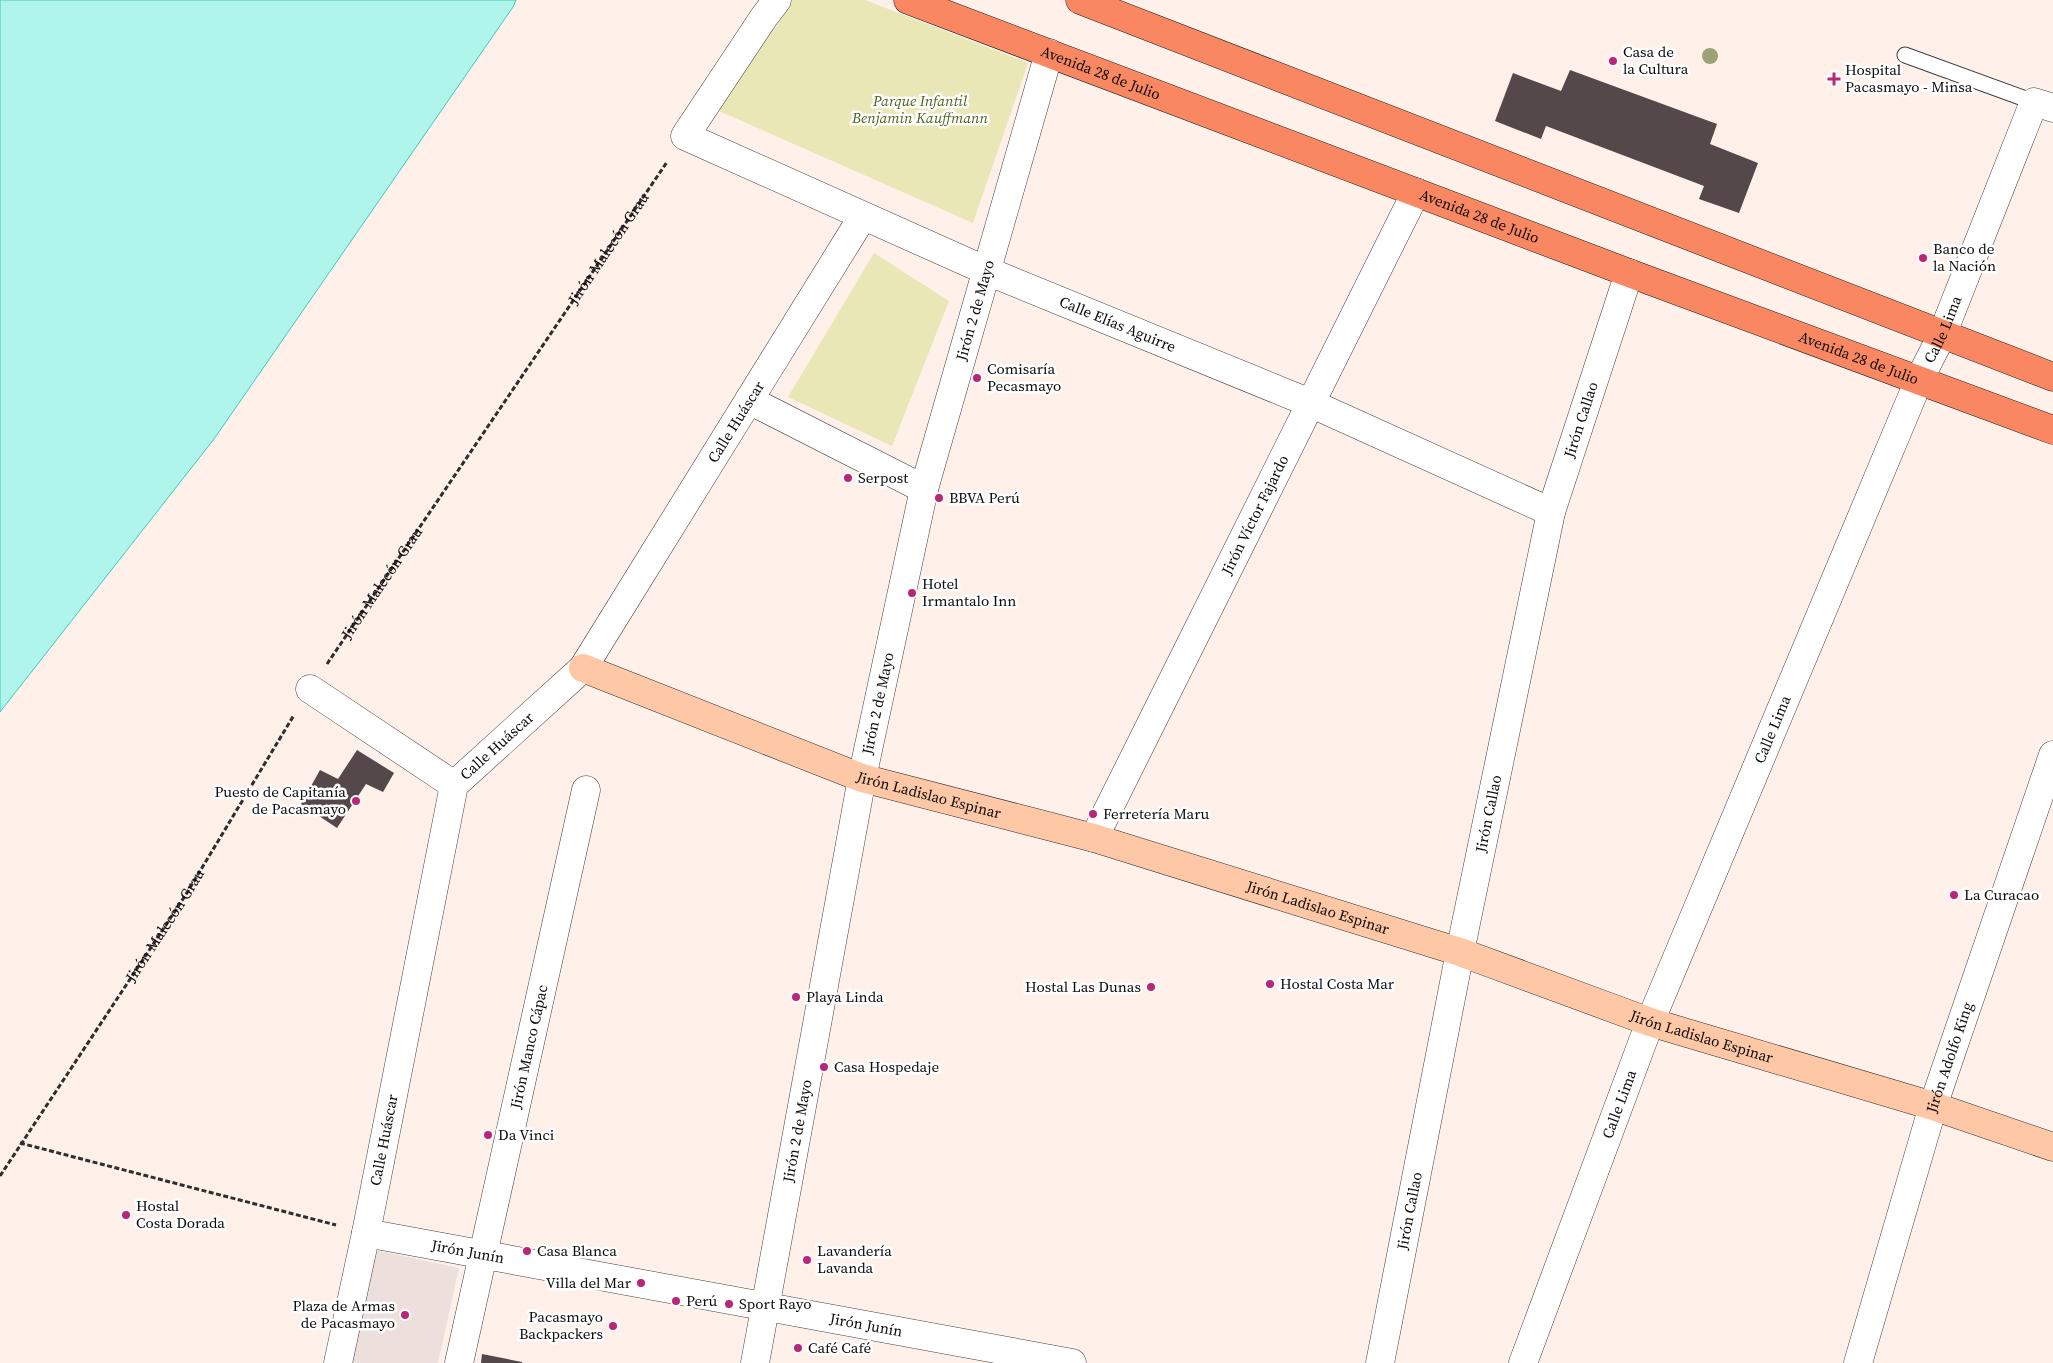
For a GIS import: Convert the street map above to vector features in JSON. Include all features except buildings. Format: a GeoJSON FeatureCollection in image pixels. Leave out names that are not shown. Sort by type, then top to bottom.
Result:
{"type":"FeatureCollection","features":[{"type":"Feature","properties":{"kind":"main road","name":"Avenida 28 de Julio"},"geometry":{"type":"LineString","coordinates":[[908,0],[2053,430]]}},
{"type":"Feature","properties":{"kind":"main road"},"geometry":{"type":"LineString","coordinates":[[1080,0],[2053,377]]}},
{"type":"Feature","properties":{"kind":"main road","name":"Jirón Ladislao Espinar"},"geometry":{"type":"LineString","coordinates":[[583,668],[862,778],[1094,838],[1460,952],[1650,1022],[1933,1106],[2053,1147]]}},
{"type":"Feature","properties":{"kind":"street"},"geometry":{"type":"LineString","coordinates":[[685,136],[764,17],[778,0]]}},
{"type":"Feature","properties":{"kind":"street","name":"Jirón 2 de Mayo"},"geometry":{"type":"LineString","coordinates":[[755,1363],[862,778],[924,489],[1049,53]]}},
{"type":"Feature","properties":{"kind":"street","name":"Calle Lima"},"geometry":{"type":"LineString","coordinates":[[1524,1363],[1650,1022],[1919,380],[1942,335],[2044,105]]}},
{"type":"Feature","properties":{"kind":"street","name":"Calle Elías Aguirre"},"geometry":{"type":"LineString","coordinates":[[685,136],[986,271],[1310,403],[1551,512]]}},
{"type":"Feature","properties":{"kind":"street","name":"Jirón Víctor Fajardo"},"geometry":{"type":"LineString","coordinates":[[1094,838],[1416,192]]}},
{"type":"Feature","properties":{"kind":"street","name":"Calle Huáscar"},"geometry":{"type":"LineString","coordinates":[[338,1363],[366,1232],[454,785],[583,668],[863,216]]}},
{"type":"Feature","properties":{"kind":"street","name":"Jirón Callao"},"geometry":{"type":"LineString","coordinates":[[1380,1363],[1460,952],[1551,512],[1629,272]]}},
{"type":"Feature","properties":{"kind":"street"},"geometry":{"type":"LineString","coordinates":[[749,400],[924,489]]}},
{"type":"Feature","properties":{"kind":"street"},"geometry":{"type":"LineString","coordinates":[[310,688],[454,785]]}},
{"type":"Feature","properties":{"kind":"street","name":"Jirón Adolfo King"},"geometry":{"type":"LineString","coordinates":[[1858,1363],[1933,1106],[2053,755]]}},
{"type":"Feature","properties":{"kind":"street","name":"Jirón Manco Cápac"},"geometry":{"type":"LineString","coordinates":[[459,1363],[586,790]]}},
{"type":"Feature","properties":{"kind":"street","name":"Jirón Junín"},"geometry":{"type":"LineString","coordinates":[[366,1232],[1072,1363]]}},
{"type":"Feature","properties":{"kind":"lane"},"geometry":{"type":"LineString","coordinates":[[1905,55],[2044,105]]}},
{"type":"Feature","properties":{"kind":"path","name":"Jirón Malecón Grau"},"geometry":{"type":"LineString","coordinates":[[0,1176],[20,1143],[185,896],[310,688],[685,136]]}},
{"type":"Feature","properties":{"kind":"path"},"geometry":{"type":"LineString","coordinates":[[20,1143],[366,1232]]}},
{"type":"Feature","properties":{"kind":"green space","name":"Parque Infantil Benjamin Kauffmann"},"geometry":{"type":"Polygon","coordinates":[[[793,0],[865,0],[1028,63],[973,223],[719,111],[793,0]]]}},
{"type":"Feature","properties":{"kind":"green space"},"geometry":{"type":"Polygon","coordinates":[[[874,253],[949,301],[892,446],[788,397],[874,253]]]}},
{"type":"Feature","properties":{"kind":"shaded area","name":"Plaza de Armas de Pacasmayo"},"geometry":{"type":"Polygon","coordinates":[[[375,1250],[459,1268],[438,1363],[351,1363],[375,1250]]]}},
{"type":"Feature","properties":{"kind":"water"},"geometry":{"type":"Polygon","coordinates":[[[0,0],[516,0],[214,439],[0,712],[0,0]]]}},
{"type":"Feature","properties":{"kind":"place","name":"Casa de la Cultura"},"geometry":{"type":"Point","coordinates":[1613,61]}},
{"type":"Feature","properties":{"kind":"place","name":"Hospital Pacasmayo - Minsa"},"geometry":{"type":"Point","coordinates":[1834,79]}},
{"type":"Feature","properties":{"kind":"place","name":"Banco de la Nación"},"geometry":{"type":"Point","coordinates":[1923,258]}},
{"type":"Feature","properties":{"kind":"place","name":"Comisaría Pecasmayo"},"geometry":{"type":"Point","coordinates":[977,378]}},
{"type":"Feature","properties":{"kind":"place","name":"Serpost"},"geometry":{"type":"Point","coordinates":[848,478]}},
{"type":"Feature","properties":{"kind":"place","name":"BBVA Perú"},"geometry":{"type":"Point","coordinates":[939,498]}},
{"type":"Feature","properties":{"kind":"place","name":"Hotel Irmantalo Inn"},"geometry":{"type":"Point","coordinates":[912,593]}},
{"type":"Feature","properties":{"kind":"place","name":"Puesto de Capitanía de Pacasmayo"},"geometry":{"type":"Point","coordinates":[356,801]}},
{"type":"Feature","properties":{"kind":"place","name":"Ferretería Maru"},"geometry":{"type":"Point","coordinates":[1093,814]}},
{"type":"Feature","properties":{"kind":"place","name":"La Curacao"},"geometry":{"type":"Point","coordinates":[1954,895]}},
{"type":"Feature","properties":{"kind":"place","name":"Hostal Costa Mar"},"geometry":{"type":"Point","coordinates":[1270,984]}},
{"type":"Feature","properties":{"kind":"place","name":"Hostal Las Dunas"},"geometry":{"type":"Point","coordinates":[1151,987]}},
{"type":"Feature","properties":{"kind":"place","name":"Playa Linda"},"geometry":{"type":"Point","coordinates":[796,997]}},
{"type":"Feature","properties":{"kind":"place","name":"Casa Hospedaje"},"geometry":{"type":"Point","coordinates":[824,1067]}},
{"type":"Feature","properties":{"kind":"place","name":"Da Vinci"},"geometry":{"type":"Point","coordinates":[488,1135]}},
{"type":"Feature","properties":{"kind":"place","name":"Hostal Costa Dorada"},"geometry":{"type":"Point","coordinates":[126,1215]}},
{"type":"Feature","properties":{"kind":"place","name":"Casa Blanca"},"geometry":{"type":"Point","coordinates":[527,1251]}},
{"type":"Feature","properties":{"kind":"place","name":"Lavandería Lavanda"},"geometry":{"type":"Point","coordinates":[807,1260]}},
{"type":"Feature","properties":{"kind":"place","name":"Villa del Mar"},"geometry":{"type":"Point","coordinates":[641,1283]}},
{"type":"Feature","properties":{"kind":"place","name":"Perú"},"geometry":{"type":"Point","coordinates":[676,1301]}},
{"type":"Feature","properties":{"kind":"place","name":"Sport Rayo"},"geometry":{"type":"Point","coordinates":[729,1304]}},
{"type":"Feature","properties":{"kind":"place","name":"Plaza de Armas de Pacasmayo"},"geometry":{"type":"Point","coordinates":[405,1315]}},
{"type":"Feature","properties":{"kind":"place","name":"Pacasmayo Backpackers"},"geometry":{"type":"Point","coordinates":[613,1326]}},
{"type":"Feature","properties":{"kind":"place","name":"Café Café"},"geometry":{"type":"Point","coordinates":[798,1348]}}]}
